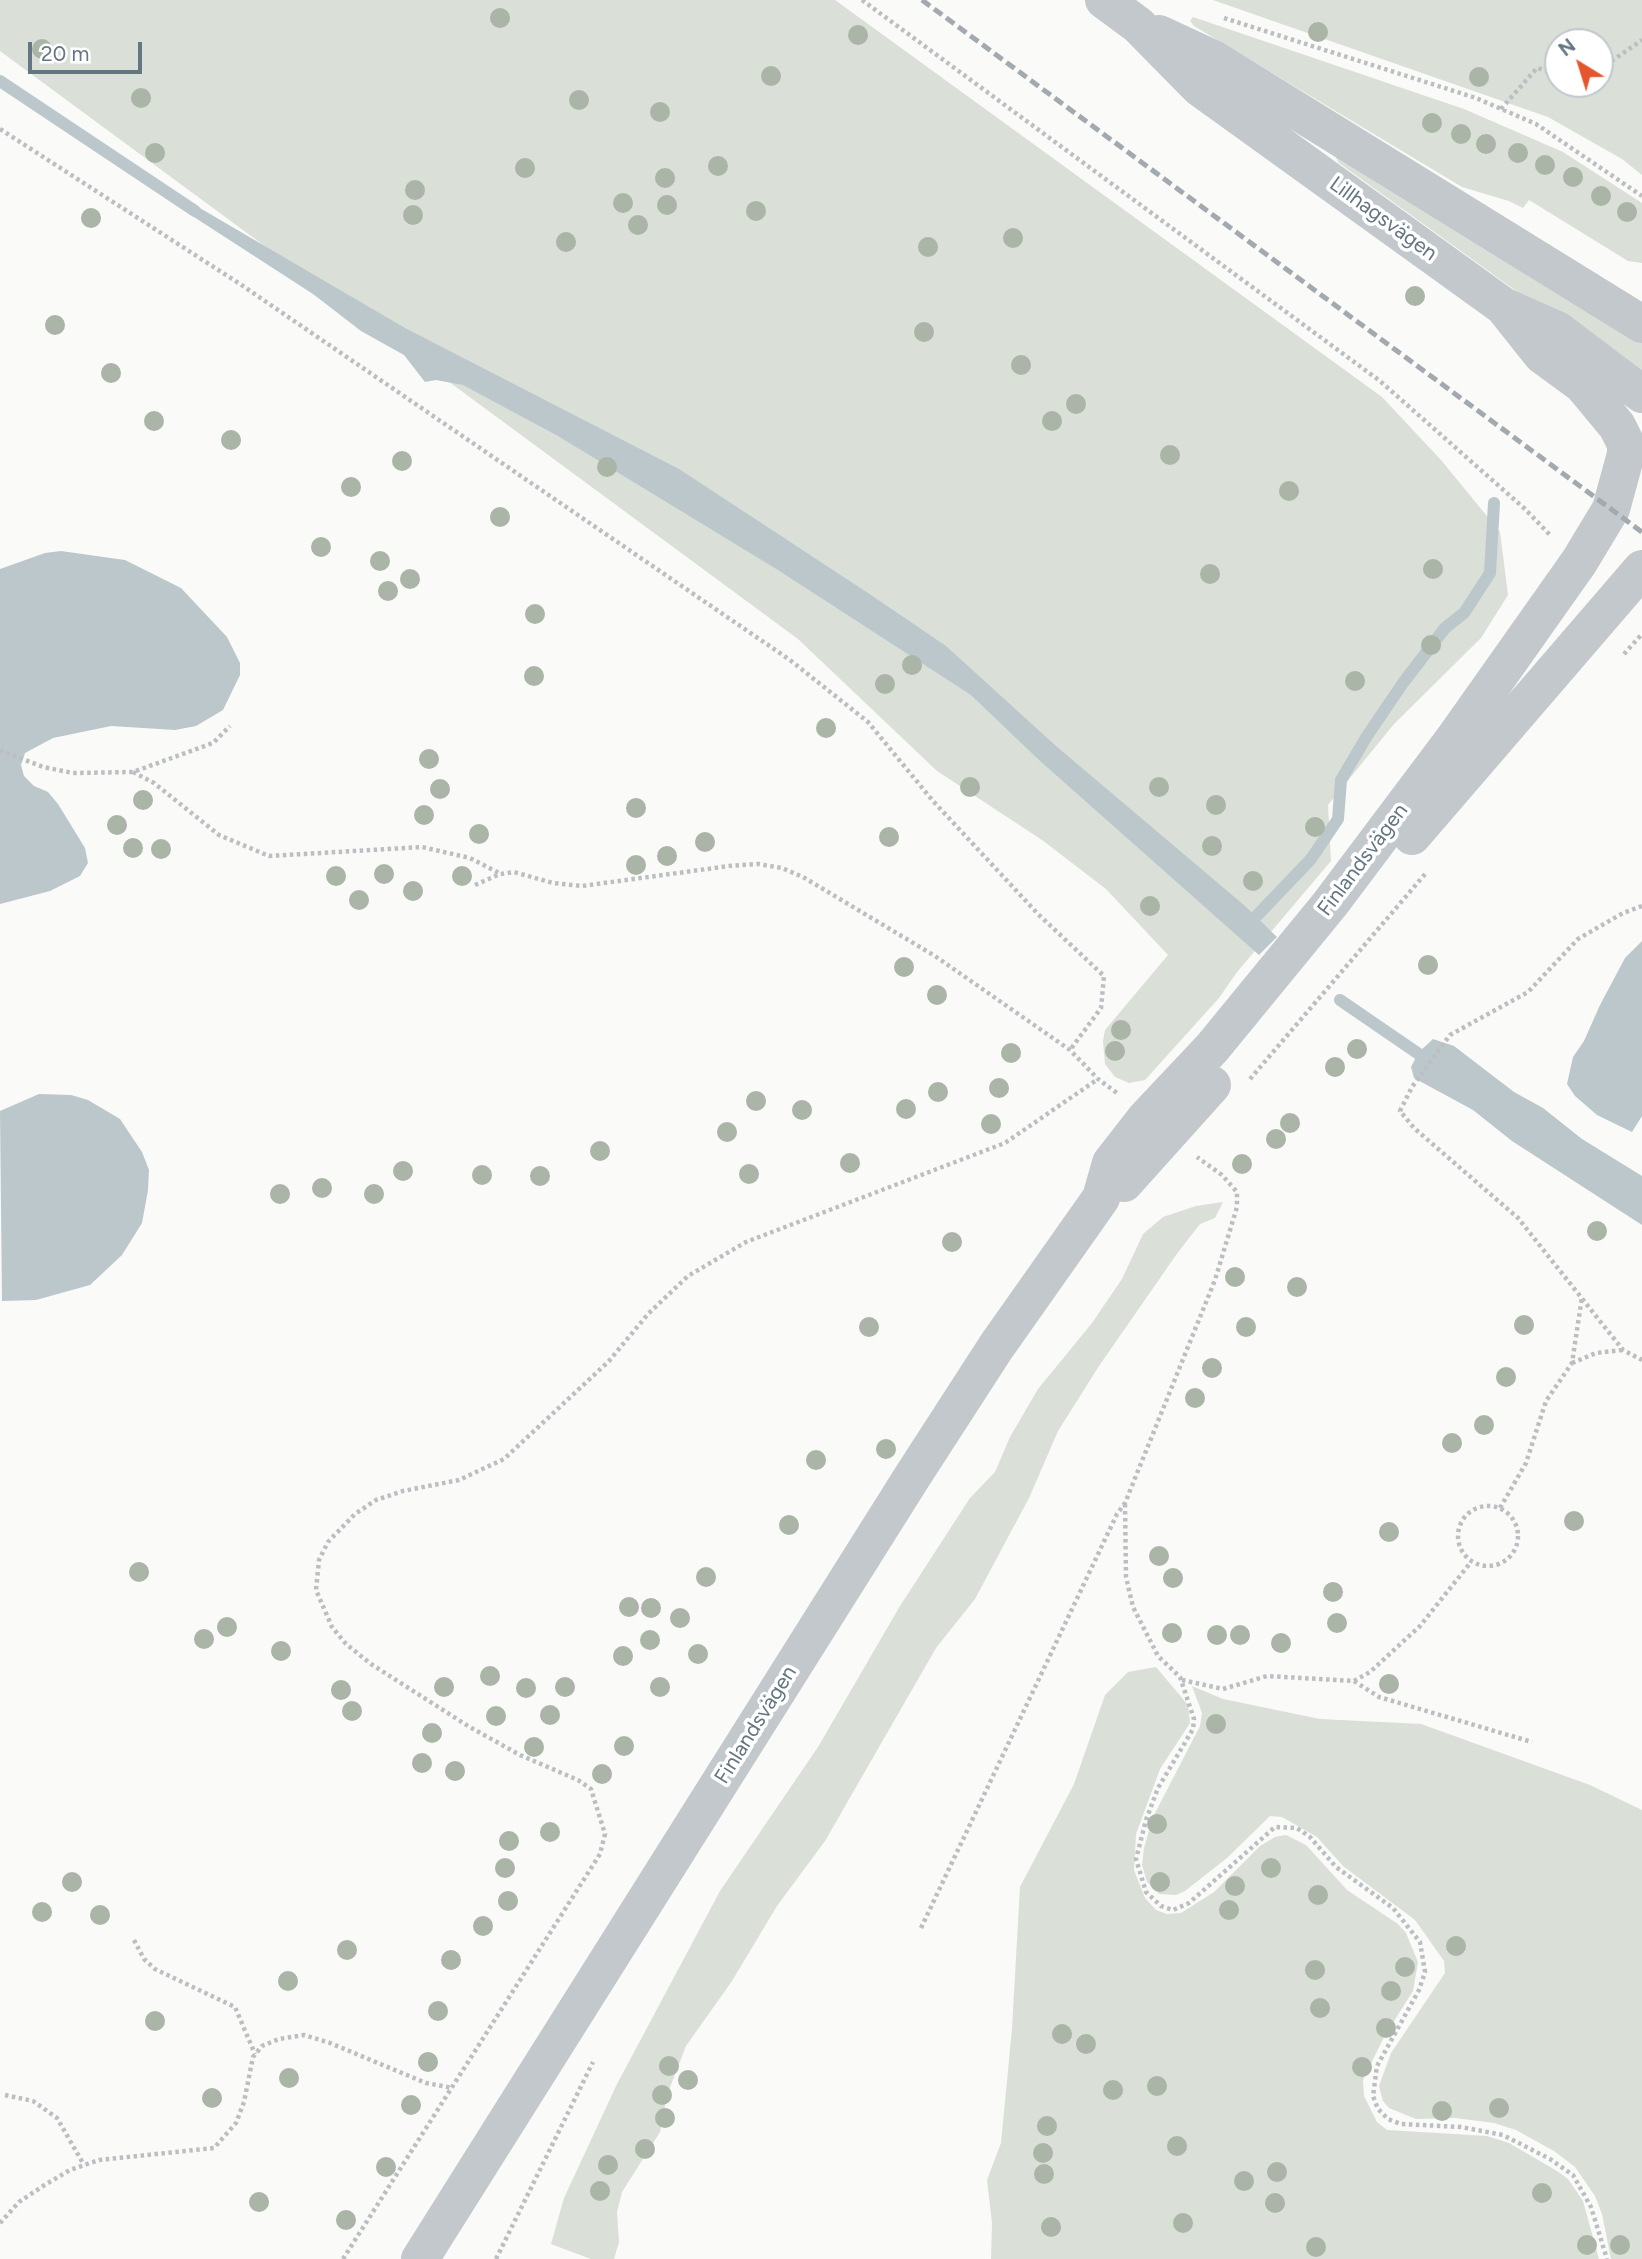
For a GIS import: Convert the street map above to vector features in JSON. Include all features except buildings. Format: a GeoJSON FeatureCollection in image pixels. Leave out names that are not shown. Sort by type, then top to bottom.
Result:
{"type":"FeatureCollection","features":[{"type":"Feature","properties":{"kind":"street","name":"Lillhagsvägen"},"geometry":{"type":"LineString","coordinates":[[1104,0],[1138,24],[1213,59],[1642,324]]}},
{"type":"Feature","properties":{"kind":"street","name":"Lillhagsvägen"},"geometry":{"type":"LineString","coordinates":[[1138,24],[1199,87],[1503,306],[1556,330],[1642,394]]}},
{"type":"Feature","properties":{"kind":"street","name":"Finlandsvägen"},"geometry":{"type":"LineString","coordinates":[[1503,306],[1542,355],[1583,385],[1617,426],[1626,444],[1626,454],[1611,509]]}},
{"type":"Feature","properties":{"kind":"street","name":"Finlandsvägen"},"geometry":{"type":"LineString","coordinates":[[1157,1127],[1212,1048],[1330,904],[1454,739],[1579,562],[1611,509],[1642,480]]}},
{"type":"Feature","properties":{"kind":"street","name":"Finlandsvägen"},"geometry":{"type":"LineString","coordinates":[[420,2259],[912,1477],[996,1347],[1101,1198],[1111,1163],[1233,1062],[1432,812],[1642,569]]}},
{"type":"Feature","properties":{"kind":"path"},"geometry":{"type":"LineString","coordinates":[[862,0],[1380,382],[1525,509],[1579,562]]}},
{"type":"Feature","properties":{"kind":"path"},"geometry":{"type":"LineString","coordinates":[[1210,14],[1476,98],[1536,124],[1642,196]]}},
{"type":"Feature","properties":{"kind":"path"},"geometry":{"type":"LineString","coordinates":[[1614,59],[1642,40]]}},
{"type":"Feature","properties":{"kind":"path"},"geometry":{"type":"LineString","coordinates":[[1501,109],[1536,68],[1544,70]]}},
{"type":"Feature","properties":{"kind":"path"},"geometry":{"type":"LineString","coordinates":[[0,129],[240,284],[790,660],[868,722],[933,801],[1038,914],[1104,976],[1101,1009],[1070,1050]]}},
{"type":"Feature","properties":{"kind":"path"},"geometry":{"type":"LineString","coordinates":[[1615,664],[1642,634]]}},
{"type":"Feature","properties":{"kind":"path"},"geometry":{"type":"LineString","coordinates":[[0,750],[43,767],[73,772],[134,772],[213,743],[230,726]]}},
{"type":"Feature","properties":{"kind":"path"},"geometry":{"type":"LineString","coordinates":[[134,772],[154,783],[219,835],[269,856],[422,847],[470,858],[500,873]]}},
{"type":"Feature","properties":{"kind":"path"},"geometry":{"type":"LineString","coordinates":[[475,885],[500,873],[514,872],[553,883],[582,886],[738,865],[758,864],[782,868],[803,877],[935,956],[1070,1050],[1098,1079],[1222,1175],[1237,1192],[1237,1207],[1215,1280],[1125,1503],[1117,1514],[921,1928]]}},
{"type":"Feature","properties":{"kind":"path"},"geometry":{"type":"LineString","coordinates":[[1242,1089],[1434,864]]}},
{"type":"Feature","properties":{"kind":"path"},"geometry":{"type":"LineString","coordinates":[[1642,906],[1623,913],[1578,939],[1528,992],[1447,1038],[1412,1087],[1399,1111],[1414,1128],[1518,1218],[1623,1350],[1642,1360]]}},
{"type":"Feature","properties":{"kind":"path"},"geometry":{"type":"LineString","coordinates":[[343,2259],[600,1854],[605,1835],[591,1789],[578,1780],[520,1755],[468,1726],[371,1664],[346,1644],[332,1628],[316,1590],[319,1560],[328,1542],[355,1514],[376,1500],[403,1491],[459,1480],[504,1459],[609,1362],[648,1314],[700,1269],[746,1242],[1005,1143],[1098,1079]]}},
{"type":"Feature","properties":{"kind":"path"},"geometry":{"type":"LineString","coordinates":[[1500,1508],[1526,1463],[1546,1401],[1572,1363],[1582,1296]]}},
{"type":"Feature","properties":{"kind":"path"},"geometry":{"type":"LineString","coordinates":[[1572,1363],[1596,1353],[1623,1350]]}},
{"type":"Feature","properties":{"kind":"path"},"geometry":{"type":"LineString","coordinates":[[1125,1503],[1126,1577],[1133,1607],[1158,1656],[1181,1680],[1191,1704],[1193,1729],[1158,1788],[1146,1820],[1136,1859],[1146,1892],[1161,1906],[1173,1910],[1189,1903],[1275,1826],[1297,1828],[1310,1837],[1336,1867],[1393,1908],[1420,1942],[1425,1972],[1419,1990],[1377,2066],[1373,2096],[1378,2109],[1388,2119],[1401,2124],[1461,2127],[1503,2136],[1550,2159],[1573,2175],[1591,2207],[1607,2259]]}},
{"type":"Feature","properties":{"kind":"path"},"geometry":{"type":"LineString","coordinates":[[1479,1507],[1500,1508],[1510,1516],[1517,1527],[1516,1548],[1507,1559],[1492,1566],[1471,1562],[1462,1553],[1458,1541],[1462,1520],[1479,1507]]}},
{"type":"Feature","properties":{"kind":"path"},"geometry":{"type":"LineString","coordinates":[[1354,1681],[1370,1672],[1420,1626],[1471,1562]]}},
{"type":"Feature","properties":{"kind":"path"},"geometry":{"type":"LineString","coordinates":[[1181,1680],[1223,1689],[1267,1675],[1354,1681],[1379,1697],[1532,1742]]}},
{"type":"Feature","properties":{"kind":"path"},"geometry":{"type":"LineString","coordinates":[[134,1940],[144,1959],[155,1969],[235,2007],[255,2054]]}},
{"type":"Feature","properties":{"kind":"path"},"geometry":{"type":"LineString","coordinates":[[0,2223],[19,2202],[84,2165],[99,2160],[214,2148],[236,2123],[244,2102],[255,2054],[262,2046],[279,2039],[304,2035],[426,2083],[453,2088]]}},
{"type":"Feature","properties":{"kind":"path"},"geometry":{"type":"LineString","coordinates":[[496,2259],[598,2053]]}},
{"type":"Feature","properties":{"kind":"path"},"geometry":{"type":"LineString","coordinates":[[5,2095],[33,2101],[57,2118],[84,2165]]}},
{"type":"Feature","properties":{"kind":"shaded area"},"geometry":{"type":"Polygon","coordinates":[[[0,0],[835,0],[1382,397],[1441,460],[1500,532],[1508,595],[1481,638],[1394,724],[1328,805],[1331,861],[1237,972],[1219,998],[1145,1080],[1129,1083],[1115,1077],[1105,1064],[1105,1030],[1168,955],[1106,889],[1042,840],[937,771],[798,639],[0,51],[0,0]]]}},
{"type":"Feature","properties":{"kind":"shaded area"},"geometry":{"type":"Polygon","coordinates":[[[1213,0],[1642,0],[1642,175],[1622,159],[1548,117],[1213,0]]]}},
{"type":"Feature","properties":{"kind":"shaded area"},"geometry":{"type":"Polygon","coordinates":[[[1193,17],[1464,109],[1563,152],[1642,203],[1642,263],[1628,261],[1529,200],[1523,208],[1462,187],[1194,26],[1190,21],[1193,17]]]}},
{"type":"Feature","properties":{"kind":"shaded area"},"geometry":{"type":"Polygon","coordinates":[[[1335,156],[1642,339],[1642,382],[1339,163],[1335,156]]]}},
{"type":"Feature","properties":{"kind":"shaded area"},"geometry":{"type":"Polygon","coordinates":[[[181,197],[405,328],[679,469],[868,593],[946,646],[1056,746],[1245,906],[1277,937],[1259,955],[1039,760],[971,695],[778,570],[558,436],[463,385],[436,380],[425,382],[404,355],[361,331],[313,294],[180,208],[181,197]]]}},
{"type":"Feature","properties":{"kind":"shaded area"},"geometry":{"type":"Polygon","coordinates":[[[61,551],[125,560],[181,588],[227,637],[240,663],[240,675],[223,710],[196,726],[175,730],[111,726],[53,738],[25,753],[21,765],[24,776],[34,786],[48,792],[58,804],[85,848],[88,863],[80,876],[50,891],[0,904],[0,569],[45,553],[61,551]]]}},
{"type":"Feature","properties":{"kind":"shaded area"},"geometry":{"type":"Polygon","coordinates":[[[1642,941],[1642,1116],[1632,1132],[1597,1115],[1575,1096],[1567,1084],[1573,1057],[1584,1041],[1600,1005],[1625,958],[1642,941]]]}},
{"type":"Feature","properties":{"kind":"shaded area"},"geometry":{"type":"Polygon","coordinates":[[[1433,1039],[1454,1046],[1514,1092],[1543,1108],[1582,1139],[1642,1176],[1642,1225],[1512,1141],[1473,1110],[1414,1078],[1411,1067],[1418,1053],[1433,1039]]]}},
{"type":"Feature","properties":{"kind":"shaded area"},"geometry":{"type":"Polygon","coordinates":[[[39,1094],[71,1095],[88,1100],[120,1119],[142,1152],[149,1170],[148,1190],[142,1223],[122,1255],[90,1285],[36,1300],[2,1301],[0,1111],[39,1094]]]}},
{"type":"Feature","properties":{"kind":"shaded area"},"geometry":{"type":"Polygon","coordinates":[[[1223,1202],[1215,1218],[1200,1224],[1176,1255],[1099,1366],[1058,1431],[1029,1498],[975,1599],[936,1648],[825,1841],[777,1906],[732,1981],[686,2046],[667,2095],[660,2132],[622,2192],[617,2212],[619,2242],[614,2259],[591,2259],[551,2244],[564,2198],[617,2084],[720,1891],[818,1747],[900,1606],[970,1498],[995,1472],[1010,1437],[1038,1389],[1092,1323],[1122,1279],[1143,1234],[1163,1217],[1196,1206],[1223,1202]]]}},
{"type":"Feature","properties":{"kind":"shaded area"},"geometry":{"type":"Polygon","coordinates":[[[1156,1667],[1188,1705],[1190,1723],[1160,1769],[1136,1834],[1134,1870],[1145,1898],[1156,1910],[1167,1914],[1181,1913],[1214,1892],[1260,1846],[1275,1837],[1286,1835],[1306,1845],[1347,1890],[1398,1924],[1406,1933],[1418,1962],[1413,1991],[1384,2037],[1363,2080],[1364,2096],[1377,2122],[1387,2130],[1487,2136],[1509,2143],[1557,2171],[1568,2179],[1583,2201],[1599,2259],[991,2259],[992,2223],[987,2180],[1001,2143],[1012,2029],[1020,1887],[1074,1784],[1105,1695],[1128,1672],[1156,1667]]]}},
{"type":"Feature","properties":{"kind":"shaded area"},"geometry":{"type":"Polygon","coordinates":[[[1192,1686],[1223,1699],[1320,1719],[1421,1724],[1590,1785],[1642,1810],[1642,2259],[1611,2259],[1602,2214],[1595,2196],[1575,2167],[1554,2151],[1516,2130],[1494,2123],[1455,2118],[1416,2119],[1389,2108],[1383,2101],[1379,2086],[1391,2053],[1445,1973],[1444,1961],[1415,1920],[1343,1866],[1317,1837],[1282,1817],[1270,1816],[1227,1858],[1185,1891],[1176,1895],[1159,1894],[1147,1882],[1142,1865],[1153,1817],[1200,1726],[1202,1713],[1192,1686]]]}},
{"type":"Feature","properties":{"kind":"waterway"},"geometry":{"type":"LineString","coordinates":[[0,81],[195,211]]}},
{"type":"Feature","properties":{"kind":"waterway"},"geometry":{"type":"LineString","coordinates":[[1248,925],[1311,859],[1338,819],[1341,780],[1367,736],[1445,628],[1464,613],[1490,573],[1494,503]]}},
{"type":"Feature","properties":{"kind":"waterway"},"geometry":{"type":"LineString","coordinates":[[1340,1000],[1429,1061]]}},
{"type":"Feature","properties":{"kind":"railway"},"geometry":{"type":"LineString","coordinates":[[922,0],[1642,532]]}}]}
